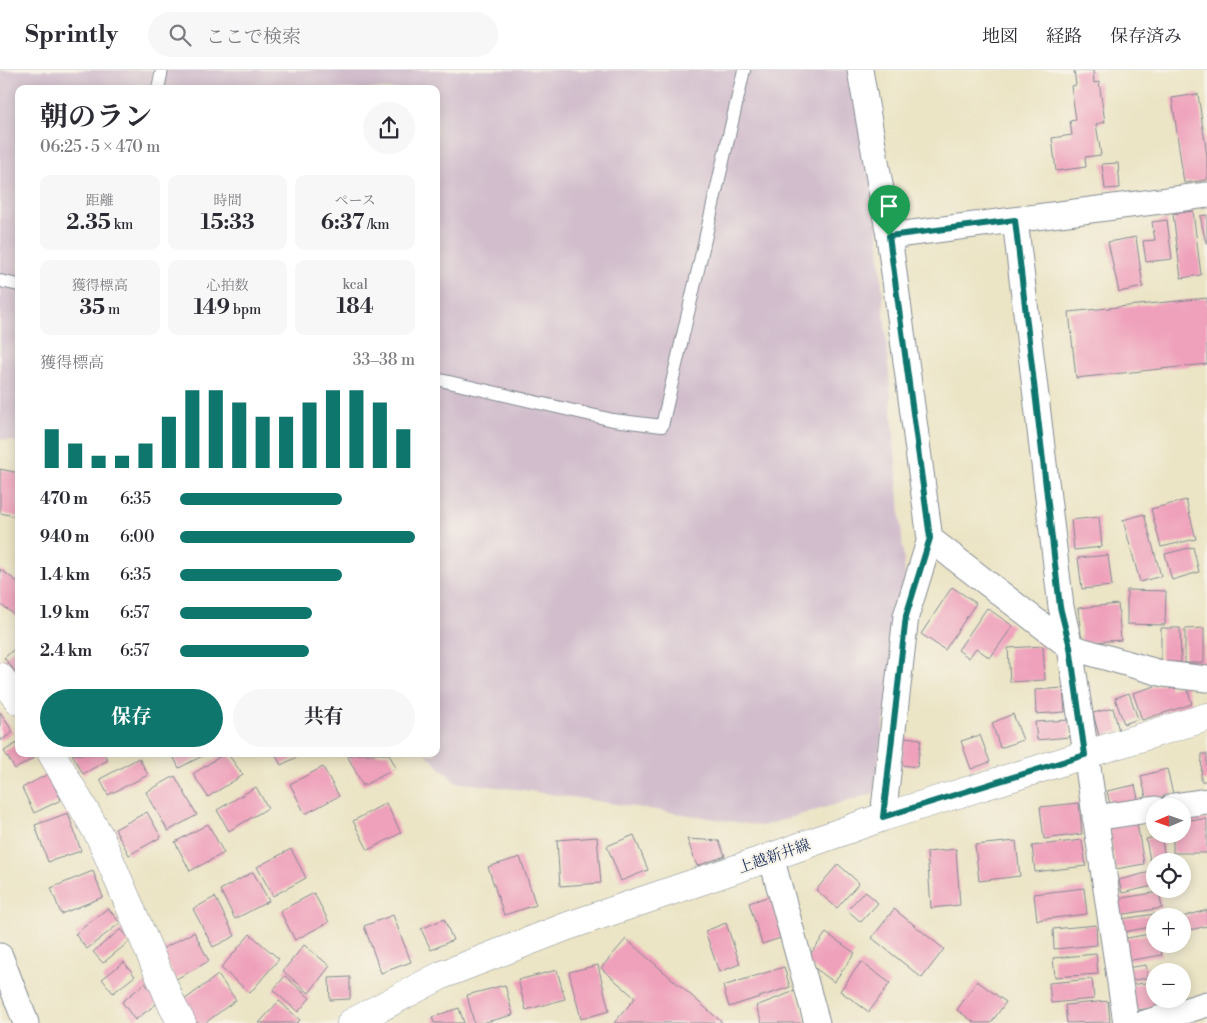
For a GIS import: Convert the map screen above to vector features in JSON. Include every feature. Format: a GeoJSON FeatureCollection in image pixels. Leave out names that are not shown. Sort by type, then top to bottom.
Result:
{"type":"FeatureCollection","features":[{"type":"Feature","properties":{"kind":"main road"},"geometry":{"type":"LineString","coordinates":[[0,677],[15,696]]}},
{"type":"Feature","properties":{"kind":"main road","name":"上越新井線"},"geometry":{"type":"LineString","coordinates":[[351,1023],[442,975],[568,926],[883,817],[1207,717]]}},
{"type":"Feature","properties":{"kind":"main road"},"geometry":{"type":"LineString","coordinates":[[54,757],[100,837],[173,1007],[182,1023]]}},
{"type":"Feature","properties":{"kind":"street"},"geometry":{"type":"LineString","coordinates":[[860,70],[889,236],[930,538],[906,616],[883,817]]}},
{"type":"Feature","properties":{"kind":"street"},"geometry":{"type":"LineString","coordinates":[[889,236],[1207,195]]}},
{"type":"Feature","properties":{"kind":"street"},"geometry":{"type":"LineString","coordinates":[[1015,220],[1060,607],[1070,647],[1126,1023]]}},
{"type":"Feature","properties":{"kind":"street"},"geometry":{"type":"LineString","coordinates":[[930,538],[1070,647],[1164,674],[1207,679]]}},
{"type":"Feature","properties":{"kind":"street"},"geometry":{"type":"LineString","coordinates":[[1191,803],[1207,801]]}},
{"type":"Feature","properties":{"kind":"street"},"geometry":{"type":"LineString","coordinates":[[1095,818],[1146,810]]}},
{"type":"Feature","properties":{"kind":"street"},"geometry":{"type":"LineString","coordinates":[[771,857],[817,1023]]}},
{"type":"Feature","properties":{"kind":"street"},"geometry":{"type":"LineString","coordinates":[[0,956],[26,1023]]}},
{"type":"Feature","properties":{"kind":"street"},"geometry":{"type":"LineString","coordinates":[[1145,1023],[1207,1004]]}},
{"type":"Feature","properties":{"kind":"lane"},"geometry":{"type":"LineString","coordinates":[[159,85],[162,70]]}},
{"type":"Feature","properties":{"kind":"lane"},"geometry":{"type":"LineString","coordinates":[[440,381],[613,420],[662,426],[744,70]]}},
{"type":"Feature","properties":{"kind":"lane"},"geometry":{"type":"LineString","coordinates":[[0,281],[15,284]]}},
{"type":"Feature","properties":{"kind":"shaded area"},"geometry":{"type":"Polygon","coordinates":[[[0,70],[865,70],[905,577],[874,793],[762,826],[524,790],[455,782],[429,757],[440,757],[440,85],[15,85],[15,441],[0,439],[0,70]]]}},
{"type":"Feature","properties":{"kind":"building"},"geometry":{"type":"Polygon","coordinates":[[[1074,70],[1093,70],[1094,83],[1099,82],[1105,122],[1096,124],[1101,155],[1085,157],[1086,167],[1056,171],[1052,138],[1072,135],[1070,121],[1076,120],[1071,86],[1076,85],[1074,70]]]}},
{"type":"Feature","properties":{"kind":"building"},"geometry":{"type":"Polygon","coordinates":[[[1198,94],[1207,156],[1207,180],[1184,183],[1172,98],[1198,94]]]}},
{"type":"Feature","properties":{"kind":"building"},"geometry":{"type":"Polygon","coordinates":[[[1118,163],[1120,188],[1105,189],[1102,164],[1118,163]]]}},
{"type":"Feature","properties":{"kind":"building"},"geometry":{"type":"Polygon","coordinates":[[[1193,211],[1201,275],[1181,278],[1173,214],[1193,211]]]}},
{"type":"Feature","properties":{"kind":"building"},"geometry":{"type":"Polygon","coordinates":[[[1207,215],[1207,243],[1206,243],[1200,216],[1207,215]]]}},
{"type":"Feature","properties":{"kind":"building"},"geometry":{"type":"Polygon","coordinates":[[[1167,220],[1172,259],[1146,262],[1143,241],[1155,240],[1152,222],[1167,220]]]}},
{"type":"Feature","properties":{"kind":"building"},"geometry":{"type":"Polygon","coordinates":[[[1136,237],[1143,287],[1119,292],[1108,242],[1136,237]]]}},
{"type":"Feature","properties":{"kind":"building"},"geometry":{"type":"Polygon","coordinates":[[[1207,298],[1207,364],[1076,378],[1069,312],[1207,298]]]}},
{"type":"Feature","properties":{"kind":"building"},"geometry":{"type":"Polygon","coordinates":[[[0,469],[15,472],[15,516],[0,513],[0,469]]]}},
{"type":"Feature","properties":{"kind":"building"},"geometry":{"type":"Polygon","coordinates":[[[1186,500],[1196,539],[1161,547],[1151,509],[1186,500]]]}},
{"type":"Feature","properties":{"kind":"building"},"geometry":{"type":"Polygon","coordinates":[[[1144,514],[1161,576],[1140,582],[1123,520],[1144,514]]]}},
{"type":"Feature","properties":{"kind":"building"},"geometry":{"type":"Polygon","coordinates":[[[1099,517],[1102,547],[1074,550],[1071,520],[1099,517]]]}},
{"type":"Feature","properties":{"kind":"building"},"geometry":{"type":"Polygon","coordinates":[[[1193,547],[1199,572],[1172,580],[1165,554],[1193,547]]]}},
{"type":"Feature","properties":{"kind":"building"},"geometry":{"type":"Polygon","coordinates":[[[1108,555],[1112,586],[1082,589],[1078,558],[1108,555]]]}},
{"type":"Feature","properties":{"kind":"building"},"geometry":{"type":"Polygon","coordinates":[[[0,569],[15,580],[15,615],[0,604],[0,569]]]}},
{"type":"Feature","properties":{"kind":"building"},"geometry":{"type":"Polygon","coordinates":[[[952,587],[976,603],[945,650],[921,634],[952,587]]]}},
{"type":"Feature","properties":{"kind":"building"},"geometry":{"type":"Polygon","coordinates":[[[1127,590],[1166,591],[1165,625],[1127,624],[1127,590]]]}},
{"type":"Feature","properties":{"kind":"building"},"geometry":{"type":"Polygon","coordinates":[[[1118,604],[1121,640],[1082,643],[1078,608],[1118,604]]]}},
{"type":"Feature","properties":{"kind":"building"},"geometry":{"type":"Polygon","coordinates":[[[987,608],[1013,626],[990,658],[976,648],[969,658],[958,650],[987,608]]]}},
{"type":"Feature","properties":{"kind":"building"},"geometry":{"type":"Polygon","coordinates":[[[1161,628],[1180,628],[1181,662],[1161,663],[1161,628]]]}},
{"type":"Feature","properties":{"kind":"building"},"geometry":{"type":"Polygon","coordinates":[[[1204,628],[1204,663],[1185,663],[1185,629],[1204,628]]]}},
{"type":"Feature","properties":{"kind":"building"},"geometry":{"type":"Polygon","coordinates":[[[1043,646],[1045,680],[1010,682],[1008,648],[1043,646]]]}},
{"type":"Feature","properties":{"kind":"building"},"geometry":{"type":"Polygon","coordinates":[[[15,648],[15,671],[4,658],[15,648]]]}},
{"type":"Feature","properties":{"kind":"building"},"geometry":{"type":"Polygon","coordinates":[[[1168,682],[1170,689],[1186,684],[1192,704],[1142,720],[1133,693],[1168,682]]]}},
{"type":"Feature","properties":{"kind":"building"},"geometry":{"type":"Polygon","coordinates":[[[1063,688],[1065,712],[1036,714],[1035,690],[1063,688]]]}},
{"type":"Feature","properties":{"kind":"building"},"geometry":{"type":"Polygon","coordinates":[[[1129,693],[1138,719],[1124,724],[1115,698],[1129,693]]]}},
{"type":"Feature","properties":{"kind":"building"},"geometry":{"type":"Polygon","coordinates":[[[1113,708],[1119,731],[1099,736],[1093,713],[1113,708]]]}},
{"type":"Feature","properties":{"kind":"building"},"geometry":{"type":"Polygon","coordinates":[[[0,712],[13,732],[0,741],[0,712]]]}},
{"type":"Feature","properties":{"kind":"building"},"geometry":{"type":"Polygon","coordinates":[[[1013,714],[1023,740],[1000,748],[992,723],[1013,714]]]}},
{"type":"Feature","properties":{"kind":"building"},"geometry":{"type":"Polygon","coordinates":[[[1069,720],[1070,737],[1037,740],[1035,722],[1069,720]]]}},
{"type":"Feature","properties":{"kind":"building"},"geometry":{"type":"Polygon","coordinates":[[[980,735],[990,762],[971,769],[961,741],[980,735]]]}},
{"type":"Feature","properties":{"kind":"building"},"geometry":{"type":"Polygon","coordinates":[[[904,737],[921,739],[917,767],[901,765],[904,737]]]}},
{"type":"Feature","properties":{"kind":"building"},"geometry":{"type":"Polygon","coordinates":[[[15,744],[15,757],[34,758],[15,769],[4,751],[15,744]]]}},
{"type":"Feature","properties":{"kind":"building"},"geometry":{"type":"Polygon","coordinates":[[[1202,754],[1207,754],[1207,781],[1201,781],[1202,754]]]}},
{"type":"Feature","properties":{"kind":"building"},"geometry":{"type":"Polygon","coordinates":[[[74,757],[106,757],[108,760],[83,774],[74,757]]]}},
{"type":"Feature","properties":{"kind":"building"},"geometry":{"type":"Polygon","coordinates":[[[174,757],[200,757],[179,768],[174,757]]]}},
{"type":"Feature","properties":{"kind":"building"},"geometry":{"type":"Polygon","coordinates":[[[219,757],[230,757],[243,775],[208,797],[193,774],[219,757]]]}},
{"type":"Feature","properties":{"kind":"building"},"geometry":{"type":"Polygon","coordinates":[[[277,757],[297,757],[281,765],[277,757]]]}},
{"type":"Feature","properties":{"kind":"building"},"geometry":{"type":"Polygon","coordinates":[[[348,757],[390,757],[396,768],[363,786],[348,757]]]}},
{"type":"Feature","properties":{"kind":"building"},"geometry":{"type":"Polygon","coordinates":[[[139,758],[148,775],[108,795],[100,779],[139,758]]]}},
{"type":"Feature","properties":{"kind":"building"},"geometry":{"type":"Polygon","coordinates":[[[323,767],[339,796],[305,814],[290,784],[323,767]]]}},
{"type":"Feature","properties":{"kind":"building"},"geometry":{"type":"Polygon","coordinates":[[[1167,769],[1173,794],[1158,798],[1146,798],[1141,776],[1167,769]]]}},
{"type":"Feature","properties":{"kind":"building"},"geometry":{"type":"Polygon","coordinates":[[[48,774],[61,800],[34,813],[22,788],[48,774]]]}},
{"type":"Feature","properties":{"kind":"building"},"geometry":{"type":"Polygon","coordinates":[[[175,776],[197,815],[168,831],[146,792],[175,776]]]}},
{"type":"Feature","properties":{"kind":"building"},"geometry":{"type":"Polygon","coordinates":[[[1135,785],[1139,803],[1111,809],[1107,791],[1135,785]]]}},
{"type":"Feature","properties":{"kind":"building"},"geometry":{"type":"Polygon","coordinates":[[[256,787],[268,808],[229,831],[217,810],[256,787]]]}},
{"type":"Feature","properties":{"kind":"building"},"geometry":{"type":"Polygon","coordinates":[[[386,803],[401,833],[368,850],[353,821],[386,803]]]}},
{"type":"Feature","properties":{"kind":"building"},"geometry":{"type":"Polygon","coordinates":[[[1079,803],[1082,834],[1044,839],[1040,807],[1079,803]]]}},
{"type":"Feature","properties":{"kind":"building"},"geometry":{"type":"Polygon","coordinates":[[[147,812],[161,837],[129,855],[115,829],[147,812]]]}},
{"type":"Feature","properties":{"kind":"building"},"geometry":{"type":"Polygon","coordinates":[[[68,813],[81,851],[48,862],[35,825],[68,813]]]}},
{"type":"Feature","properties":{"kind":"building"},"geometry":{"type":"Polygon","coordinates":[[[1207,819],[1207,853],[1173,853],[1173,843],[1191,843],[1191,820],[1207,819]]]}},
{"type":"Feature","properties":{"kind":"building"},"geometry":{"type":"Polygon","coordinates":[[[1137,823],[1144,864],[1116,869],[1109,828],[1137,823]]]}},
{"type":"Feature","properties":{"kind":"building"},"geometry":{"type":"Polygon","coordinates":[[[208,824],[224,853],[190,871],[175,842],[208,824]]]}},
{"type":"Feature","properties":{"kind":"building"},"geometry":{"type":"Polygon","coordinates":[[[634,835],[648,870],[621,881],[607,846],[634,835]]]}},
{"type":"Feature","properties":{"kind":"building"},"geometry":{"type":"Polygon","coordinates":[[[597,837],[601,883],[560,886],[557,840],[597,837]]]}},
{"type":"Feature","properties":{"kind":"building"},"geometry":{"type":"Polygon","coordinates":[[[687,839],[719,841],[725,856],[697,866],[687,839]]]}},
{"type":"Feature","properties":{"kind":"building"},"geometry":{"type":"Polygon","coordinates":[[[1082,840],[1086,866],[1035,872],[1032,846],[1082,840]]]}},
{"type":"Feature","properties":{"kind":"building"},"geometry":{"type":"Polygon","coordinates":[[[1016,841],[1020,876],[979,881],[975,845],[1016,841]]]}},
{"type":"Feature","properties":{"kind":"building"},"geometry":{"type":"Polygon","coordinates":[[[1147,843],[1162,843],[1164,853],[1149,853],[1147,843]]]}},
{"type":"Feature","properties":{"kind":"building"},"geometry":{"type":"Polygon","coordinates":[[[291,849],[306,878],[273,896],[257,867],[291,849]]]}},
{"type":"Feature","properties":{"kind":"building"},"geometry":{"type":"Polygon","coordinates":[[[956,849],[960,905],[931,908],[927,852],[956,849]]]}},
{"type":"Feature","properties":{"kind":"building"},"geometry":{"type":"Polygon","coordinates":[[[520,857],[536,905],[504,915],[488,867],[520,857]]]}},
{"type":"Feature","properties":{"kind":"building"},"geometry":{"type":"Polygon","coordinates":[[[838,864],[859,883],[837,908],[816,890],[838,864]]]}},
{"type":"Feature","properties":{"kind":"building"},"geometry":{"type":"Polygon","coordinates":[[[93,871],[103,897],[61,914],[51,888],[93,871]]]}},
{"type":"Feature","properties":{"kind":"building"},"geometry":{"type":"Polygon","coordinates":[[[253,872],[269,901],[235,919],[220,890],[253,872]]]}},
{"type":"Feature","properties":{"kind":"building"},"geometry":{"type":"Polygon","coordinates":[[[1146,873],[1146,888],[1122,893],[1119,880],[1146,873]]]}},
{"type":"Feature","properties":{"kind":"building"},"geometry":{"type":"Polygon","coordinates":[[[1084,888],[1087,914],[1037,920],[1034,894],[1084,888]]]}},
{"type":"Feature","properties":{"kind":"building"},"geometry":{"type":"Polygon","coordinates":[[[865,891],[878,903],[861,922],[847,910],[865,891]]]}},
{"type":"Feature","properties":{"kind":"building"},"geometry":{"type":"Polygon","coordinates":[[[314,893],[329,922],[295,940],[280,911],[314,893]]]}},
{"type":"Feature","properties":{"kind":"building"},"geometry":{"type":"Polygon","coordinates":[[[1146,894],[1146,898],[1160,898],[1162,908],[1146,908],[1146,911],[1119,915],[1116,899],[1146,894]]]}},
{"type":"Feature","properties":{"kind":"building"},"geometry":{"type":"Polygon","coordinates":[[[770,896],[784,937],[762,944],[749,903],[770,896]]]}},
{"type":"Feature","properties":{"kind":"building"},"geometry":{"type":"Polygon","coordinates":[[[215,897],[235,936],[213,947],[193,909],[215,897]]]}},
{"type":"Feature","properties":{"kind":"building"},"geometry":{"type":"Polygon","coordinates":[[[108,908],[120,923],[87,949],[75,934],[108,908]]]}},
{"type":"Feature","properties":{"kind":"building"},"geometry":{"type":"Polygon","coordinates":[[[894,909],[944,949],[922,978],[872,938],[894,909]]]}},
{"type":"Feature","properties":{"kind":"building"},"geometry":{"type":"Polygon","coordinates":[[[1207,910],[1207,926],[1191,930],[1191,914],[1207,910]]]}},
{"type":"Feature","properties":{"kind":"building"},"geometry":{"type":"Polygon","coordinates":[[[393,915],[411,962],[381,973],[364,926],[393,915]]]}},
{"type":"Feature","properties":{"kind":"building"},"geometry":{"type":"Polygon","coordinates":[[[1146,915],[1146,928],[1124,932],[1121,919],[1146,915]]]}},
{"type":"Feature","properties":{"kind":"building"},"geometry":{"type":"Polygon","coordinates":[[[444,919],[453,940],[431,950],[421,929],[444,919]]]}},
{"type":"Feature","properties":{"kind":"building"},"geometry":{"type":"Polygon","coordinates":[[[726,923],[740,964],[719,972],[705,931],[726,923]]]}},
{"type":"Feature","properties":{"kind":"building"},"geometry":{"type":"Polygon","coordinates":[[[1096,925],[1097,945],[1054,949],[1053,929],[1096,925]]]}},
{"type":"Feature","properties":{"kind":"building"},"geometry":{"type":"Polygon","coordinates":[[[121,929],[130,941],[103,963],[93,952],[121,929]]]}},
{"type":"Feature","properties":{"kind":"building"},"geometry":{"type":"Polygon","coordinates":[[[194,932],[209,961],[176,979],[160,950],[194,932]]]}},
{"type":"Feature","properties":{"kind":"building"},"geometry":{"type":"Polygon","coordinates":[[[826,933],[855,953],[834,982],[805,961],[826,933]]]}},
{"type":"Feature","properties":{"kind":"building"},"geometry":{"type":"Polygon","coordinates":[[[250,934],[279,959],[250,993],[221,968],[250,934]]]}},
{"type":"Feature","properties":{"kind":"building"},"geometry":{"type":"Polygon","coordinates":[[[1146,935],[1146,953],[1162,953],[1162,955],[1126,961],[1122,939],[1146,935]]]}},
{"type":"Feature","properties":{"kind":"building"},"geometry":{"type":"Polygon","coordinates":[[[626,939],[723,1023],[614,1023],[635,998],[601,968],[626,939]]]}},
{"type":"Feature","properties":{"kind":"building"},"geometry":{"type":"Polygon","coordinates":[[[304,945],[330,966],[309,993],[283,971],[304,945]]]}},
{"type":"Feature","properties":{"kind":"building"},"geometry":{"type":"Polygon","coordinates":[[[1096,954],[1098,974],[1055,977],[1053,958],[1096,954]]]}},
{"type":"Feature","properties":{"kind":"building"},"geometry":{"type":"Polygon","coordinates":[[[124,962],[135,976],[113,993],[102,979],[124,962]]]}},
{"type":"Feature","properties":{"kind":"building"},"geometry":{"type":"Polygon","coordinates":[[[861,962],[890,983],[869,1012],[840,991],[861,962]]]}},
{"type":"Feature","properties":{"kind":"building"},"geometry":{"type":"Polygon","coordinates":[[[598,965],[609,1011],[581,1019],[569,972],[598,965]]]}},
{"type":"Feature","properties":{"kind":"building"},"geometry":{"type":"Polygon","coordinates":[[[1146,965],[1146,978],[1128,981],[1126,968],[1146,965]]]}},
{"type":"Feature","properties":{"kind":"building"},"geometry":{"type":"Polygon","coordinates":[[[784,967],[790,987],[729,1007],[723,986],[784,967]]]}},
{"type":"Feature","properties":{"kind":"building"},"geometry":{"type":"Polygon","coordinates":[[[557,970],[565,999],[526,1010],[518,980],[557,970]]]}},
{"type":"Feature","properties":{"kind":"building"},"geometry":{"type":"Polygon","coordinates":[[[218,975],[236,1000],[205,1023],[195,1023],[180,1003],[218,975]]]}},
{"type":"Feature","properties":{"kind":"building"},"geometry":{"type":"Polygon","coordinates":[[[285,976],[310,998],[298,1012],[273,990],[285,976]]]}},
{"type":"Feature","properties":{"kind":"building"},"geometry":{"type":"Polygon","coordinates":[[[350,977],[350,999],[330,1000],[329,978],[350,977]]]}},
{"type":"Feature","properties":{"kind":"building"},"geometry":{"type":"Polygon","coordinates":[[[1092,979],[1094,999],[1051,1003],[1049,983],[1092,979]]]}},
{"type":"Feature","properties":{"kind":"building"},"geometry":{"type":"Polygon","coordinates":[[[977,981],[1006,1002],[991,1023],[975,1023],[957,1010],[977,981]]]}},
{"type":"Feature","properties":{"kind":"building"},"geometry":{"type":"Polygon","coordinates":[[[145,983],[159,1002],[135,1020],[122,1002],[145,983]]]}},
{"type":"Feature","properties":{"kind":"building"},"geometry":{"type":"Polygon","coordinates":[[[1146,983],[1146,1008],[1153,1008],[1131,1011],[1128,985],[1146,983]]]}},
{"type":"Feature","properties":{"kind":"building"},"geometry":{"type":"Polygon","coordinates":[[[505,985],[513,1015],[482,1023],[474,1023],[467,995],[505,985]]]}},
{"type":"Feature","properties":{"kind":"building"},"geometry":{"type":"Polygon","coordinates":[[[795,991],[806,1022],[762,1023],[756,1006],[795,991]]]}},
{"type":"Feature","properties":{"kind":"building"},"geometry":{"type":"Polygon","coordinates":[[[279,1001],[300,1020],[297,1023],[259,1023],[279,1001]]]}},
{"type":"Feature","properties":{"kind":"building"},"geometry":{"type":"Polygon","coordinates":[[[1108,1001],[1110,1022],[1067,1023],[1065,1005],[1108,1001]]]}},
{"type":"Feature","properties":{"kind":"building"},"geometry":{"type":"Polygon","coordinates":[[[459,1008],[464,1023],[434,1023],[432,1017],[459,1008]]]}},
{"type":"Feature","properties":{"kind":"route"},"geometry":{"type":"LineString","coordinates":[[1015,220],[1060,607],[1070,647],[1085,755],[883,817],[906,616],[930,538],[889,236],[1015,220]]}}]}
